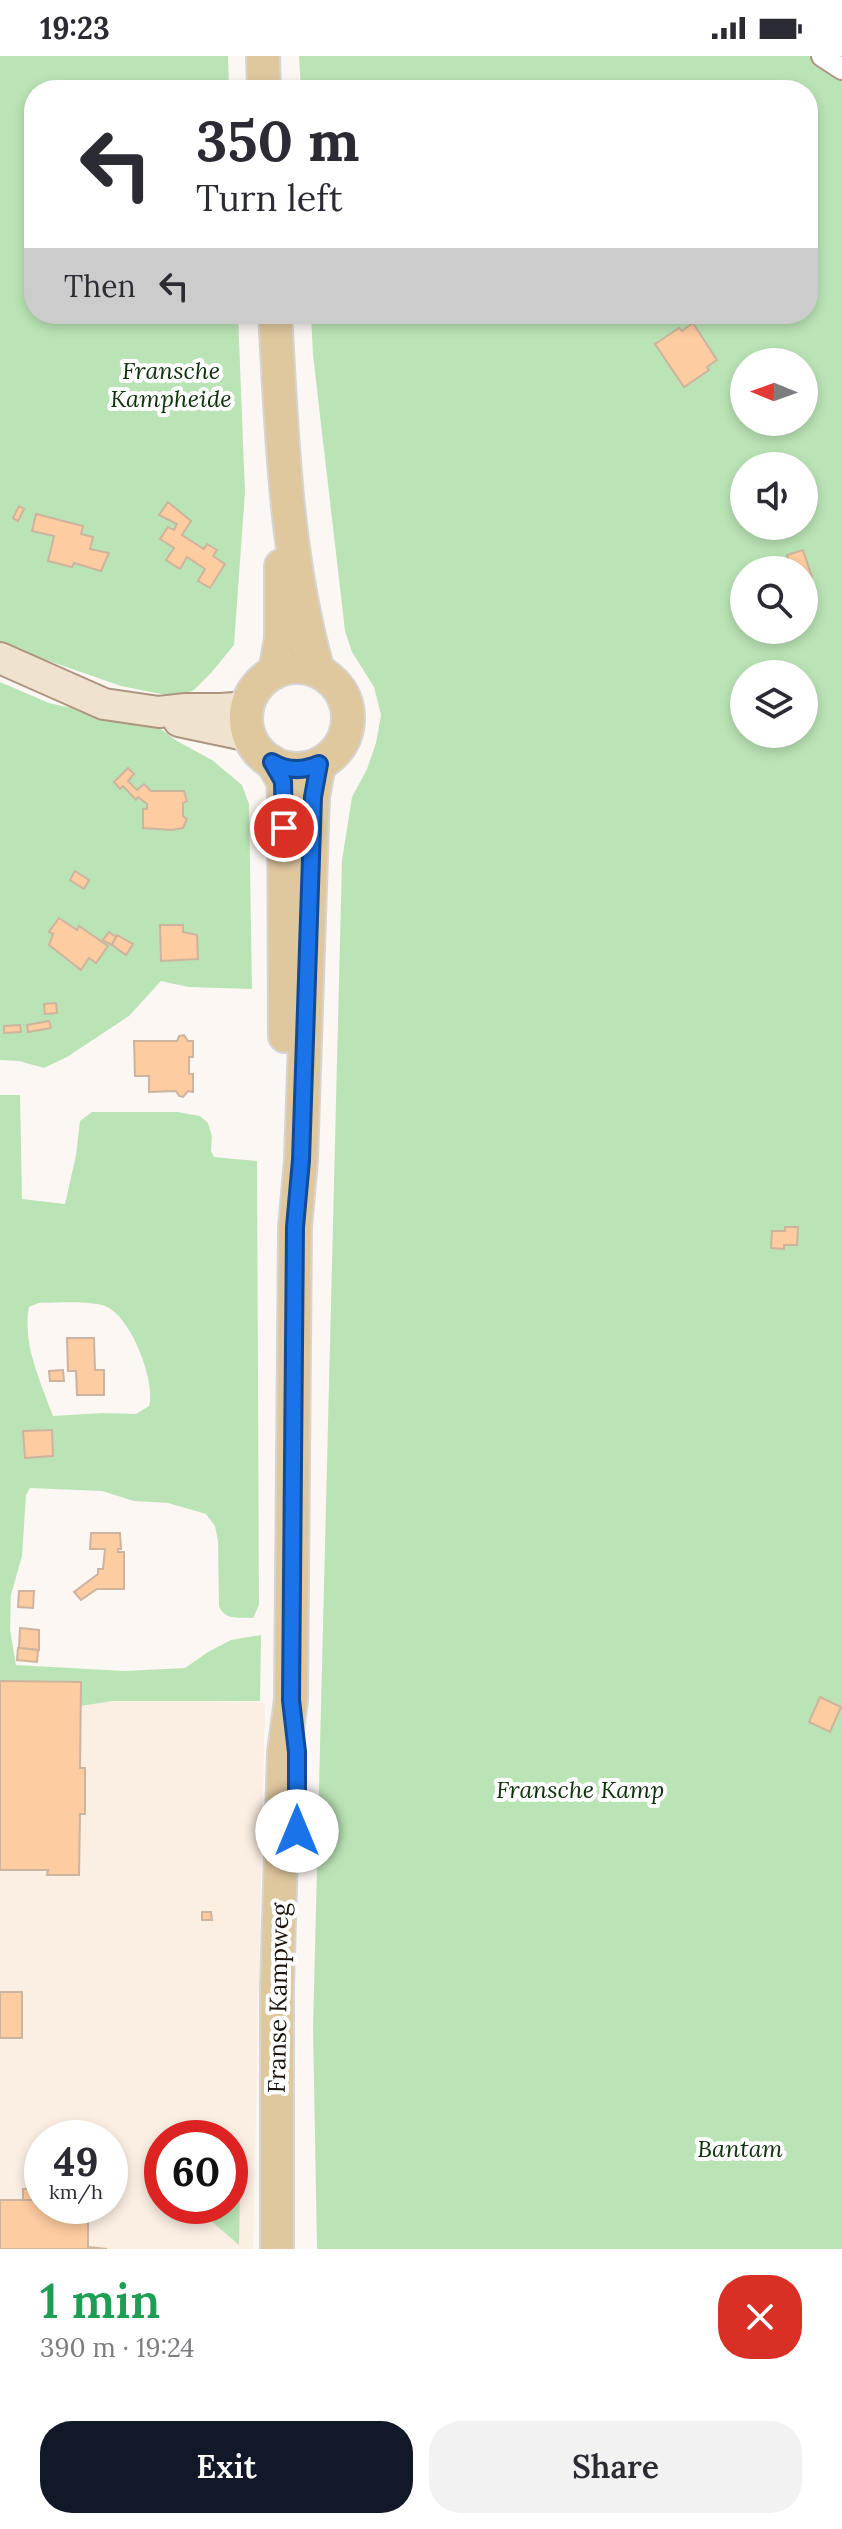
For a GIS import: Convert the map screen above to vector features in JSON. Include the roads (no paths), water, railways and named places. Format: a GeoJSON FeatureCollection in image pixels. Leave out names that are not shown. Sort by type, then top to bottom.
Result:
{"type":"FeatureCollection","features":[{"type":"Feature","properties":{"kind":"main road"},"geometry":{"type":"LineString","coordinates":[[263,56],[264,80]]}},
{"type":"Feature","properties":{"kind":"main road"},"geometry":{"type":"LineString","coordinates":[[276,324],[286,499],[309,639],[318,671]]}},
{"type":"Feature","properties":{"kind":"main road"},"geometry":{"type":"LineString","coordinates":[[275,672],[281,639],[281,561],[286,499]]}},
{"type":"Feature","properties":{"kind":"main road"},"geometry":{"type":"LineString","coordinates":[[0,658],[104,704],[159,712],[221,709],[249,721]]}},
{"type":"Feature","properties":{"kind":"main road"},"geometry":{"type":"LineString","coordinates":[[296,667],[318,671],[338,686],[345,700],[349,716],[347,732],[341,746],[330,758],[301,770],[282,768],[265,758],[253,744],[249,721],[253,692],[275,672],[296,667]]}},
{"type":"Feature","properties":{"kind":"main road","name":"Franse Kampweg"},"geometry":{"type":"LineString","coordinates":[[272,762],[283,781],[284,797],[286,1161],[295,1227]]}},
{"type":"Feature","properties":{"kind":"main road","name":"Franse Kampweg"},"geometry":{"type":"LineString","coordinates":[[296,2249],[297,1752],[291,1700],[295,1227],[301,1160],[313,797],[319,764]]}},
{"type":"Feature","properties":{"kind":"main road","name":"Franse Kampweg"},"geometry":{"type":"LineString","coordinates":[[277,2249],[277,1988],[284,1752],[291,1700]]}},
{"type":"Feature","properties":{"kind":"street"},"geometry":{"type":"LineString","coordinates":[[822,56],[842,69]]}},
{"type":"Feature","properties":{"kind":"park label","name":"Fransche Kampheide"},"geometry":{"type":"Point","coordinates":[171,384]}},
{"type":"Feature","properties":{"kind":"park label","name":"Fransche Kamp"},"geometry":{"type":"Point","coordinates":[580,1789]}},
{"type":"Feature","properties":{"kind":"park label","name":"Bantam"},"geometry":{"type":"Point","coordinates":[740,2148]}}]}
